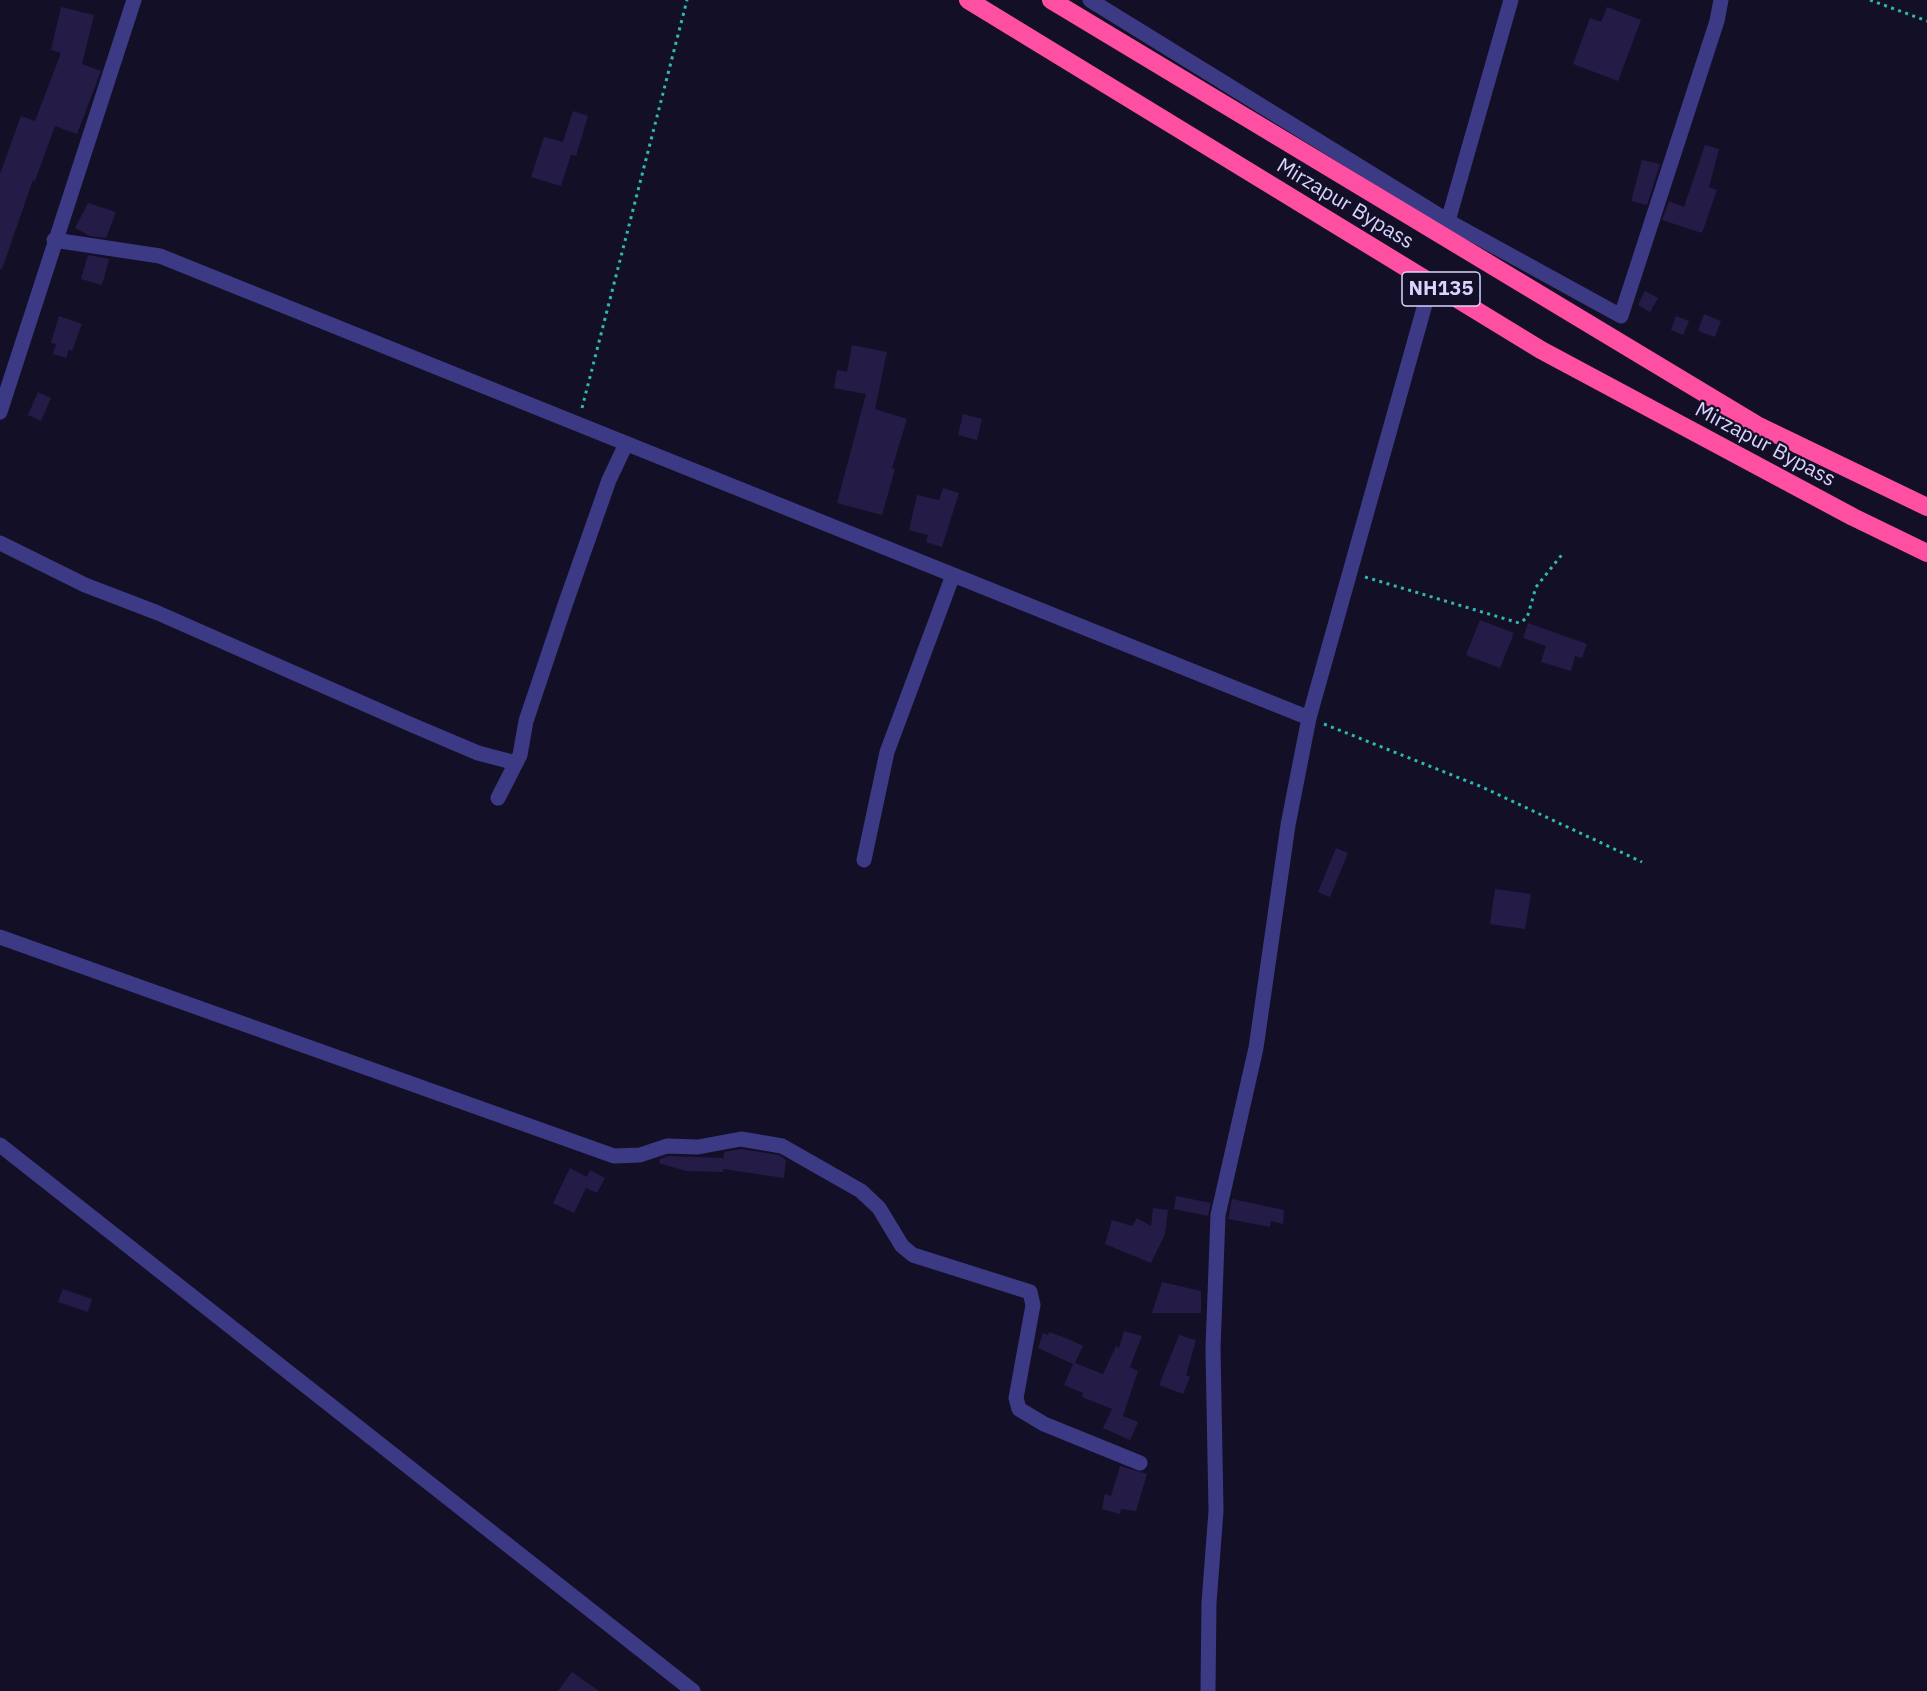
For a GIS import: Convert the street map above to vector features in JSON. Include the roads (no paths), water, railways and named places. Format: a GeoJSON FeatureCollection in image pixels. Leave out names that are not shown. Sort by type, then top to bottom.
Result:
{"type":"FeatureCollection","features":[{"type":"Feature","properties":{"kind":"highway","name":"Mirzapur Bypass"},"geometry":{"type":"LineString","coordinates":[[968,0],[1541,350],[1853,517],[1927,553]]}},
{"type":"Feature","properties":{"kind":"highway","name":"NH135"},"geometry":{"type":"LineString","coordinates":[[1052,0],[1757,425],[1927,507]]}},
{"type":"Feature","properties":{"kind":"street"},"geometry":{"type":"LineString","coordinates":[[1090,0],[1448,221],[1621,316],[1717,21],[1721,0]]}},
{"type":"Feature","properties":{"kind":"street"},"geometry":{"type":"LineString","coordinates":[[1448,221],[1511,0]]}},
{"type":"Feature","properties":{"kind":"street"},"geometry":{"type":"LineString","coordinates":[[0,412],[129,1]]}},
{"type":"Feature","properties":{"kind":"street"},"geometry":{"type":"LineString","coordinates":[[54,240],[160,256],[1309,718]]}},
{"type":"Feature","properties":{"kind":"street"},"geometry":{"type":"LineString","coordinates":[[1208,1691],[1209,1604],[1216,1511],[1213,1348],[1218,1215],[1256,1048],[1288,825],[1309,718],[1431,283]]}},
{"type":"Feature","properties":{"kind":"street"},"geometry":{"type":"LineString","coordinates":[[498,798],[516,763],[526,721],[565,605],[609,480],[626,444]]}},
{"type":"Feature","properties":{"kind":"street"},"geometry":{"type":"LineString","coordinates":[[0,543],[85,585],[158,613],[478,753],[516,763]]}},
{"type":"Feature","properties":{"kind":"street"},"geometry":{"type":"LineString","coordinates":[[864,860],[887,752],[952,575]]}},
{"type":"Feature","properties":{"kind":"street"},"geometry":{"type":"LineString","coordinates":[[0,937],[614,1156],[640,1155],[667,1146],[698,1147],[741,1139],[782,1146],[861,1191],[879,1208],[902,1246],[913,1255],[1030,1292],[1032,1305],[1016,1398],[1019,1409],[1044,1424],[1140,1463]]}},
{"type":"Feature","properties":{"kind":"street"},"geometry":{"type":"LineString","coordinates":[[0,1145],[693,1691]]}}]}
